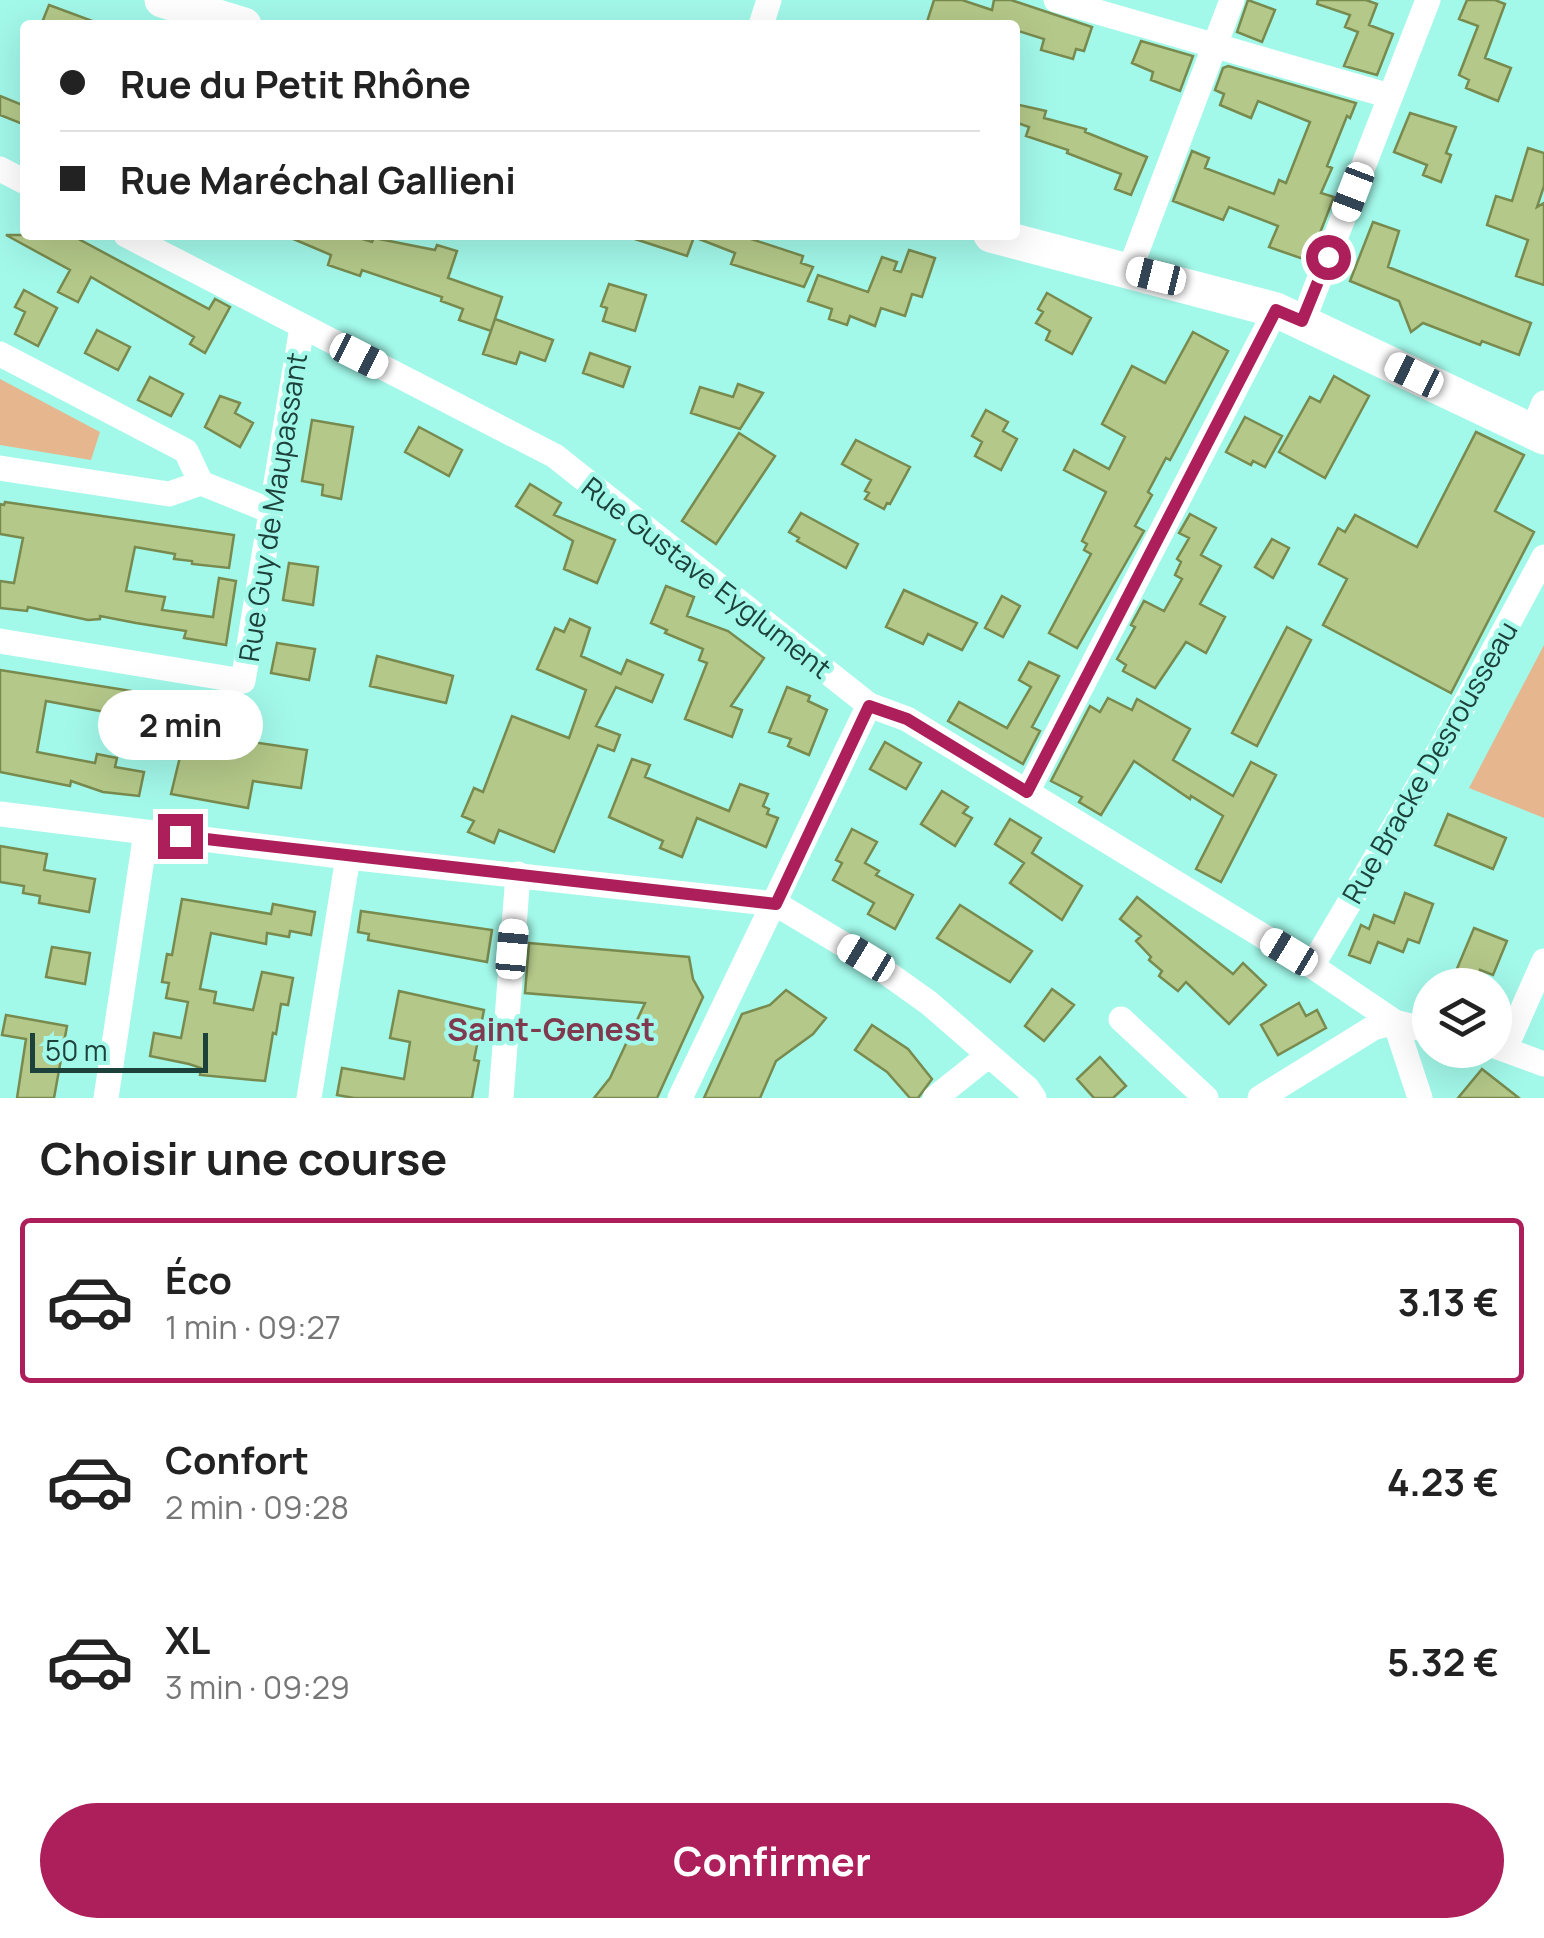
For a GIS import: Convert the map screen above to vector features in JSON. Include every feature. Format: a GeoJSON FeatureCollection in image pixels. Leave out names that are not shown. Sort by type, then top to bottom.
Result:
{"type":"FeatureCollection","features":[{"type":"Feature","properties":{"kind":"street"},"geometry":{"type":"LineString","coordinates":[[162,0],[228,20]]}},
{"type":"Feature","properties":{"kind":"street"},"geometry":{"type":"LineString","coordinates":[[1056,0],[1390,96]]}},
{"type":"Feature","properties":{"kind":"street"},"geometry":{"type":"LineString","coordinates":[[1130,270],[1232,0]]}},
{"type":"Feature","properties":{"kind":"street"},"geometry":{"type":"LineString","coordinates":[[1027,792],[1289,316],[1390,96],[1428,0]]}},
{"type":"Feature","properties":{"kind":"street","name":"Rue Gustave Eyglument"},"geometry":{"type":"LineString","coordinates":[[136,240],[555,456],[869,706],[907,719],[1312,966],[1396,1022],[1412,1026]]}},
{"type":"Feature","properties":{"kind":"street"},"geometry":{"type":"LineString","coordinates":[[1011,240],[1289,316],[1540,424]]}},
{"type":"Feature","properties":{"kind":"street","name":"Rue Guy de Maupassant"},"geometry":{"type":"LineString","coordinates":[[0,641],[243,681],[302,327]]}},
{"type":"Feature","properties":{"kind":"street"},"geometry":{"type":"LineString","coordinates":[[0,354],[186,451],[201,483]]}},
{"type":"Feature","properties":{"kind":"street"},"geometry":{"type":"LineString","coordinates":[[0,468],[169,494],[201,483],[271,511]]}},
{"type":"Feature","properties":{"kind":"street","name":"Rue Bracke Desrousseau"},"geometry":{"type":"LineString","coordinates":[[1312,966],[1442,746],[1544,557]]}},
{"type":"Feature","properties":{"kind":"street"},"geometry":{"type":"LineString","coordinates":[[680,1098],[869,706]]}},
{"type":"Feature","properties":{"kind":"street"},"geometry":{"type":"LineString","coordinates":[[0,814],[348,858],[776,904],[866,958],[929,1002],[1034,1098]]}},
{"type":"Feature","properties":{"kind":"street"},"geometry":{"type":"LineString","coordinates":[[106,1098],[146,832]]}},
{"type":"Feature","properties":{"kind":"street"},"geometry":{"type":"LineString","coordinates":[[309,1098],[348,858]]}},
{"type":"Feature","properties":{"kind":"street"},"geometry":{"type":"LineString","coordinates":[[501,1098],[518,874]]}},
{"type":"Feature","properties":{"kind":"street"},"geometry":{"type":"LineString","coordinates":[[1512,1024],[1544,961]]}},
{"type":"Feature","properties":{"kind":"street"},"geometry":{"type":"LineString","coordinates":[[1122,1019],[1206,1098]]}},
{"type":"Feature","properties":{"kind":"street"},"geometry":{"type":"LineString","coordinates":[[1260,1098],[1373,1028],[1396,1022],[1420,1098]]}},
{"type":"Feature","properties":{"kind":"street"},"geometry":{"type":"LineString","coordinates":[[1512,1052],[1544,1064]]}},
{"type":"Feature","properties":{"kind":"street"},"geometry":{"type":"LineString","coordinates":[[935,1098],[989,1055]]}},
{"type":"Feature","properties":{"kind":"shaded area"},"geometry":{"type":"Polygon","coordinates":[[[0,379],[100,432],[91,460],[0,445],[0,379]]]}},
{"type":"Feature","properties":{"kind":"shaded area"},"geometry":{"type":"Polygon","coordinates":[[[1544,645],[1544,818],[1469,788],[1544,645]]]}},
{"type":"Feature","properties":{"kind":"building"},"geometry":{"type":"Polygon","coordinates":[[[934,0],[962,0],[992,10],[994,0],[1011,0],[1092,27],[1084,51],[1076,49],[1073,59],[1041,50],[1044,39],[1020,32],[1020,20],[928,20],[934,0]]]}},
{"type":"Feature","properties":{"kind":"building"},"geometry":{"type":"Polygon","coordinates":[[[1248,0],[1275,10],[1262,42],[1237,32],[1248,0]]]}},
{"type":"Feature","properties":{"kind":"building"},"geometry":{"type":"Polygon","coordinates":[[[1318,0],[1366,0],[1377,4],[1369,25],[1393,34],[1377,75],[1344,66],[1358,32],[1345,27],[1350,15],[1317,4],[1318,0]]]}},
{"type":"Feature","properties":{"kind":"building"},"geometry":{"type":"Polygon","coordinates":[[[1467,0],[1505,4],[1485,58],[1511,68],[1498,101],[1466,88],[1469,80],[1459,75],[1478,26],[1459,19],[1467,0]]]}},
{"type":"Feature","properties":{"kind":"building"},"geometry":{"type":"Polygon","coordinates":[[[49,5],[90,20],[43,20],[49,5]]]}},
{"type":"Feature","properties":{"kind":"building"},"geometry":{"type":"Polygon","coordinates":[[[1141,41],[1193,56],[1180,91],[1151,80],[1153,72],[1132,63],[1141,41]]]}},
{"type":"Feature","properties":{"kind":"building"},"geometry":{"type":"Polygon","coordinates":[[[1228,66],[1356,103],[1327,166],[1332,168],[1321,193],[1334,197],[1309,261],[1269,247],[1278,226],[1229,207],[1223,220],[1173,201],[1192,151],[1209,158],[1205,168],[1274,194],[1279,180],[1286,183],[1310,122],[1258,101],[1251,118],[1220,105],[1224,94],[1215,90],[1223,68],[1228,66]]]}},
{"type":"Feature","properties":{"kind":"building"},"geometry":{"type":"Polygon","coordinates":[[[0,96],[20,104],[20,123],[0,115],[0,96]]]}},
{"type":"Feature","properties":{"kind":"building"},"geometry":{"type":"Polygon","coordinates":[[[1020,105],[1046,111],[1044,118],[1086,129],[1085,132],[1147,157],[1131,195],[1115,189],[1121,174],[1026,136],[1029,127],[1020,124],[1020,105]]]}},
{"type":"Feature","properties":{"kind":"building"},"geometry":{"type":"Polygon","coordinates":[[[1410,113],[1456,127],[1441,182],[1423,175],[1427,165],[1394,152],[1410,113]]]}},
{"type":"Feature","properties":{"kind":"building"},"geometry":{"type":"Polygon","coordinates":[[[1528,148],[1544,153],[1544,186],[1537,207],[1544,203],[1544,285],[1516,276],[1528,240],[1487,225],[1496,196],[1512,201],[1528,148]]]}},
{"type":"Feature","properties":{"kind":"building"},"geometry":{"type":"Polygon","coordinates":[[[1373,222],[1399,231],[1388,267],[1531,323],[1519,355],[1423,323],[1411,332],[1399,301],[1350,281],[1373,222]]]}},
{"type":"Feature","properties":{"kind":"building"},"geometry":{"type":"Polygon","coordinates":[[[6,235],[20,235],[20,240],[80,240],[209,309],[215,299],[230,307],[205,353],[190,344],[194,337],[91,277],[78,302],[58,292],[70,270],[6,235]]]}},
{"type":"Feature","properties":{"kind":"building"},"geometry":{"type":"Polygon","coordinates":[[[296,240],[384,240],[457,251],[448,278],[502,297],[491,331],[459,320],[463,309],[441,301],[442,297],[362,270],[360,276],[328,265],[331,255],[296,240]]]}},
{"type":"Feature","properties":{"kind":"building"},"geometry":{"type":"Polygon","coordinates":[[[638,240],[693,240],[687,256],[638,240]]]}},
{"type":"Feature","properties":{"kind":"building"},"geometry":{"type":"Polygon","coordinates":[[[702,240],[754,240],[803,256],[801,263],[813,267],[804,287],[731,264],[735,253],[702,240]]]}},
{"type":"Feature","properties":{"kind":"building"},"geometry":{"type":"Polygon","coordinates":[[[909,250],[935,258],[922,297],[912,294],[905,316],[881,308],[875,326],[850,316],[847,325],[829,319],[832,309],[808,301],[818,275],[868,292],[882,257],[897,262],[894,270],[901,272],[909,250]]]}},
{"type":"Feature","properties":{"kind":"building"},"geometry":{"type":"Polygon","coordinates":[[[609,284],[646,295],[635,331],[603,321],[607,308],[601,306],[609,284]]]}},
{"type":"Feature","properties":{"kind":"building"},"geometry":{"type":"Polygon","coordinates":[[[24,290],[57,308],[38,346],[15,334],[25,312],[15,307],[24,290]]]}},
{"type":"Feature","properties":{"kind":"building"},"geometry":{"type":"Polygon","coordinates":[[[1047,293],[1091,318],[1072,354],[1046,340],[1050,331],[1036,323],[1047,293]]]}},
{"type":"Feature","properties":{"kind":"building"},"geometry":{"type":"Polygon","coordinates":[[[495,319],[553,340],[545,361],[520,352],[516,364],[483,354],[495,319]]]}},
{"type":"Feature","properties":{"kind":"building"},"geometry":{"type":"Polygon","coordinates":[[[97,330],[130,347],[118,370],[85,353],[97,330]]]}},
{"type":"Feature","properties":{"kind":"building"},"geometry":{"type":"Polygon","coordinates":[[[1193,332],[1228,351],[1170,460],[1166,458],[1148,492],[1152,495],[1135,526],[1144,531],[1077,648],[1049,633],[1091,554],[1084,550],[1087,544],[1082,541],[1106,492],[1064,470],[1074,450],[1109,469],[1125,437],[1102,424],[1132,366],[1165,383],[1193,332]]]}},
{"type":"Feature","properties":{"kind":"building"},"geometry":{"type":"Polygon","coordinates":[[[590,353],[630,367],[623,387],[583,373],[590,353]]]}},
{"type":"Feature","properties":{"kind":"building"},"geometry":{"type":"Polygon","coordinates":[[[1334,376],[1369,396],[1325,478],[1279,452],[1310,397],[1320,402],[1334,376]]]}},
{"type":"Feature","properties":{"kind":"building"},"geometry":{"type":"Polygon","coordinates":[[[150,377],[183,394],[171,416],[138,400],[150,377]]]}},
{"type":"Feature","properties":{"kind":"building"},"geometry":{"type":"Polygon","coordinates":[[[738,384],[763,393],[740,429],[691,413],[700,387],[733,397],[738,384]]]}},
{"type":"Feature","properties":{"kind":"building"},"geometry":{"type":"Polygon","coordinates":[[[220,396],[240,403],[235,413],[253,423],[240,447],[205,427],[220,396]]]}},
{"type":"Feature","properties":{"kind":"building"},"geometry":{"type":"Polygon","coordinates":[[[986,410],[1008,422],[1003,431],[1017,439],[1001,470],[975,456],[982,442],[972,436],[986,410]]]}},
{"type":"Feature","properties":{"kind":"building"},"geometry":{"type":"Polygon","coordinates":[[[1245,417],[1282,436],[1265,467],[1253,461],[1251,465],[1226,452],[1245,417]]]}},
{"type":"Feature","properties":{"kind":"building"},"geometry":{"type":"Polygon","coordinates":[[[312,420],[353,427],[341,499],[322,495],[323,485],[302,481],[312,420]]]}},
{"type":"Feature","properties":{"kind":"building"},"geometry":{"type":"Polygon","coordinates":[[[419,427],[462,450],[449,476],[405,452],[419,427]]]}},
{"type":"Feature","properties":{"kind":"building"},"geometry":{"type":"Polygon","coordinates":[[[1476,432],[1524,455],[1495,511],[1534,532],[1451,693],[1323,625],[1347,579],[1319,564],[1338,528],[1345,532],[1355,515],[1417,547],[1476,432]]]}},
{"type":"Feature","properties":{"kind":"building"},"geometry":{"type":"Polygon","coordinates":[[[739,433],[775,456],[716,544],[682,521],[739,433]]]}},
{"type":"Feature","properties":{"kind":"building"},"geometry":{"type":"Polygon","coordinates":[[[856,440],[910,467],[884,509],[865,499],[871,480],[842,464],[856,440]]]}},
{"type":"Feature","properties":{"kind":"building"},"geometry":{"type":"Polygon","coordinates":[[[530,484],[561,503],[554,515],[615,540],[597,583],[564,569],[573,541],[516,506],[530,484]]]}},
{"type":"Feature","properties":{"kind":"building"},"geometry":{"type":"Polygon","coordinates":[[[0,504],[234,535],[229,568],[192,564],[174,559],[175,554],[135,547],[126,591],[165,597],[162,610],[213,617],[219,578],[236,581],[226,645],[184,638],[186,631],[100,616],[88,620],[28,607],[27,611],[0,608],[0,581],[14,583],[23,538],[0,534],[0,504]]]}},
{"type":"Feature","properties":{"kind":"building"},"geometry":{"type":"Polygon","coordinates":[[[801,513],[858,544],[846,568],[797,541],[799,538],[789,532],[801,513]]]}},
{"type":"Feature","properties":{"kind":"building"},"geometry":{"type":"Polygon","coordinates":[[[1190,514],[1216,528],[1201,555],[1221,566],[1200,604],[1225,617],[1206,653],[1186,642],[1155,688],[1123,671],[1126,665],[1117,659],[1144,601],[1164,611],[1182,579],[1175,575],[1181,562],[1177,559],[1189,538],[1179,533],[1190,514]]]}},
{"type":"Feature","properties":{"kind":"building"},"geometry":{"type":"Polygon","coordinates":[[[1272,539],[1289,548],[1273,578],[1255,567],[1272,539]]]}},
{"type":"Feature","properties":{"kind":"building"},"geometry":{"type":"Polygon","coordinates":[[[289,563],[318,567],[313,605],[283,600],[289,563]]]}},
{"type":"Feature","properties":{"kind":"building"},"geometry":{"type":"Polygon","coordinates":[[[666,586],[694,597],[687,616],[728,631],[764,658],[731,706],[742,710],[732,737],[685,719],[707,663],[699,660],[703,649],[651,623],[666,586]]]}},
{"type":"Feature","properties":{"kind":"building"},"geometry":{"type":"Polygon","coordinates":[[[904,590],[977,623],[962,650],[928,634],[923,644],[886,627],[904,590]]]}},
{"type":"Feature","properties":{"kind":"building"},"geometry":{"type":"Polygon","coordinates":[[[1002,596],[1020,606],[1003,637],[985,628],[1002,596]]]}},
{"type":"Feature","properties":{"kind":"building"},"geometry":{"type":"Polygon","coordinates":[[[570,619],[590,628],[581,656],[621,674],[627,660],[663,675],[652,702],[616,687],[596,726],[620,735],[614,751],[598,745],[554,852],[499,830],[494,843],[468,832],[474,821],[462,816],[474,788],[483,792],[512,716],[569,738],[586,690],[537,669],[555,628],[564,632],[570,619]]]}},
{"type":"Feature","properties":{"kind":"building"},"geometry":{"type":"Polygon","coordinates":[[[1287,627],[1311,640],[1257,746],[1232,733],[1287,627]]]}},
{"type":"Feature","properties":{"kind":"building"},"geometry":{"type":"Polygon","coordinates":[[[277,643],[315,649],[309,680],[271,673],[277,643]]]}},
{"type":"Feature","properties":{"kind":"building"},"geometry":{"type":"Polygon","coordinates":[[[377,656],[453,676],[446,703],[370,686],[377,656]]]}},
{"type":"Feature","properties":{"kind":"building"},"geometry":{"type":"Polygon","coordinates":[[[1029,662],[1059,676],[1032,727],[1040,731],[1023,764],[948,721],[959,702],[1007,728],[1031,687],[1019,680],[1029,662]]]}},
{"type":"Feature","properties":{"kind":"building"},"geometry":{"type":"Polygon","coordinates":[[[0,670],[169,697],[168,703],[235,716],[231,739],[307,750],[301,788],[253,781],[248,808],[171,794],[187,728],[132,718],[131,724],[103,719],[105,712],[46,701],[37,752],[95,763],[97,754],[117,758],[115,767],[144,772],[139,796],[103,792],[71,781],[70,786],[0,772],[0,670]]]}},
{"type":"Feature","properties":{"kind":"building"},"geometry":{"type":"Polygon","coordinates":[[[787,687],[810,696],[808,701],[827,710],[809,755],[788,746],[791,739],[769,732],[787,687]]]}},
{"type":"Feature","properties":{"kind":"building"},"geometry":{"type":"Polygon","coordinates":[[[1108,698],[1132,710],[1137,699],[1190,729],[1173,760],[1233,796],[1251,762],[1276,775],[1221,882],[1196,869],[1223,816],[1134,761],[1101,815],[1079,802],[1082,797],[1051,781],[1090,706],[1100,712],[1108,698]]]}},
{"type":"Feature","properties":{"kind":"building"},"geometry":{"type":"Polygon","coordinates":[[[885,742],[921,763],[906,789],[870,769],[885,742]]]}},
{"type":"Feature","properties":{"kind":"building"},"geometry":{"type":"Polygon","coordinates":[[[632,759],[650,765],[645,777],[729,811],[740,784],[768,794],[763,806],[769,809],[767,814],[778,818],[766,847],[697,818],[682,857],[660,848],[663,841],[609,817],[632,759]]]}},
{"type":"Feature","properties":{"kind":"building"},"geometry":{"type":"Polygon","coordinates":[[[942,791],[968,807],[963,813],[972,818],[955,846],[921,824],[942,791]]]}},
{"type":"Feature","properties":{"kind":"building"},"geometry":{"type":"Polygon","coordinates":[[[1448,814],[1506,838],[1493,869],[1435,845],[1448,814]]]}},
{"type":"Feature","properties":{"kind":"building"},"geometry":{"type":"Polygon","coordinates":[[[1010,819],[1041,838],[1032,853],[1082,886],[1062,920],[1010,883],[1024,863],[995,844],[1010,819]]]}},
{"type":"Feature","properties":{"kind":"building"},"geometry":{"type":"Polygon","coordinates":[[[852,829],[877,842],[865,863],[879,871],[876,875],[913,895],[895,929],[868,914],[874,903],[833,880],[842,863],[836,860],[852,829]]]}},
{"type":"Feature","properties":{"kind":"building"},"geometry":{"type":"Polygon","coordinates":[[[0,846],[47,854],[44,870],[95,879],[89,912],[39,903],[40,896],[23,893],[24,886],[0,882],[0,846]]]}},
{"type":"Feature","properties":{"kind":"building"},"geometry":{"type":"Polygon","coordinates":[[[1405,893],[1433,904],[1419,943],[1408,939],[1403,952],[1378,942],[1370,963],[1349,955],[1361,925],[1369,929],[1374,915],[1394,923],[1405,893]]]}},
{"type":"Feature","properties":{"kind":"building"},"geometry":{"type":"Polygon","coordinates":[[[1137,897],[1233,974],[1243,963],[1266,985],[1229,1024],[1186,982],[1178,991],[1159,976],[1162,971],[1136,941],[1141,936],[1120,919],[1137,897]]]}},
{"type":"Feature","properties":{"kind":"building"},"geometry":{"type":"Polygon","coordinates":[[[182,899],[271,914],[273,904],[315,912],[311,935],[290,931],[289,937],[267,933],[266,944],[211,933],[200,989],[216,992],[214,1003],[253,1010],[262,972],[293,978],[288,1005],[281,1004],[276,1034],[273,1033],[265,1081],[200,1075],[201,1068],[150,1056],[154,1033],[181,1038],[188,1002],[166,998],[169,983],[162,982],[167,954],[172,955],[182,899]]]}},
{"type":"Feature","properties":{"kind":"building"},"geometry":{"type":"Polygon","coordinates":[[[960,905],[1032,951],[1010,982],[937,938],[960,905]]]}},
{"type":"Feature","properties":{"kind":"building"},"geometry":{"type":"Polygon","coordinates":[[[361,911],[492,930],[487,962],[368,940],[369,934],[358,932],[361,911]]]}},
{"type":"Feature","properties":{"kind":"building"},"geometry":{"type":"Polygon","coordinates":[[[1474,928],[1507,941],[1496,968],[1457,968],[1474,928]]]}},
{"type":"Feature","properties":{"kind":"building"},"geometry":{"type":"Polygon","coordinates":[[[529,943],[689,957],[693,979],[703,997],[657,1098],[594,1098],[610,1078],[645,1003],[525,993],[529,943]]]}},
{"type":"Feature","properties":{"kind":"building"},"geometry":{"type":"Polygon","coordinates":[[[52,947],[90,953],[85,984],[46,977],[52,947]]]}},
{"type":"Feature","properties":{"kind":"building"},"geometry":{"type":"Polygon","coordinates":[[[1052,989],[1074,1005],[1044,1041],[1025,1026],[1052,989]]]}},
{"type":"Feature","properties":{"kind":"building"},"geometry":{"type":"Polygon","coordinates":[[[786,990],[826,1018],[813,1034],[776,1061],[760,1098],[704,1098],[742,1014],[770,1005],[786,990]]]}},
{"type":"Feature","properties":{"kind":"building"},"geometry":{"type":"Polygon","coordinates":[[[399,991],[484,1010],[474,1060],[479,1061],[472,1098],[337,1095],[342,1068],[404,1079],[410,1042],[390,1038],[399,991]]]}},
{"type":"Feature","properties":{"kind":"building"},"geometry":{"type":"Polygon","coordinates":[[[1299,1003],[1306,1016],[1317,1010],[1326,1028],[1278,1055],[1261,1025],[1299,1003]]]}},
{"type":"Feature","properties":{"kind":"building"},"geometry":{"type":"Polygon","coordinates":[[[6,1015],[67,1026],[54,1098],[17,1098],[26,1039],[2,1035],[6,1015]]]}},
{"type":"Feature","properties":{"kind":"building"},"geometry":{"type":"Polygon","coordinates":[[[872,1025],[908,1049],[932,1079],[918,1098],[910,1098],[887,1072],[855,1050],[872,1025]]]}},
{"type":"Feature","properties":{"kind":"building"},"geometry":{"type":"Polygon","coordinates":[[[1100,1057],[1126,1086],[1113,1098],[1094,1098],[1077,1079],[1100,1057]]]}},
{"type":"Feature","properties":{"kind":"building"},"geometry":{"type":"Polygon","coordinates":[[[1482,1069],[1519,1098],[1458,1098],[1482,1069]]]}},
{"type":"Feature","properties":{"kind":"district","name":"Saint-Genest"},"geometry":{"type":"Point","coordinates":[551,1029]}},
{"type":"Feature","properties":{"kind":"route"},"geometry":{"type":"LineString","coordinates":[[180,836],[776,904],[869,706],[907,719],[1027,792],[1276,310],[1302,321],[1328,257]]}}]}
